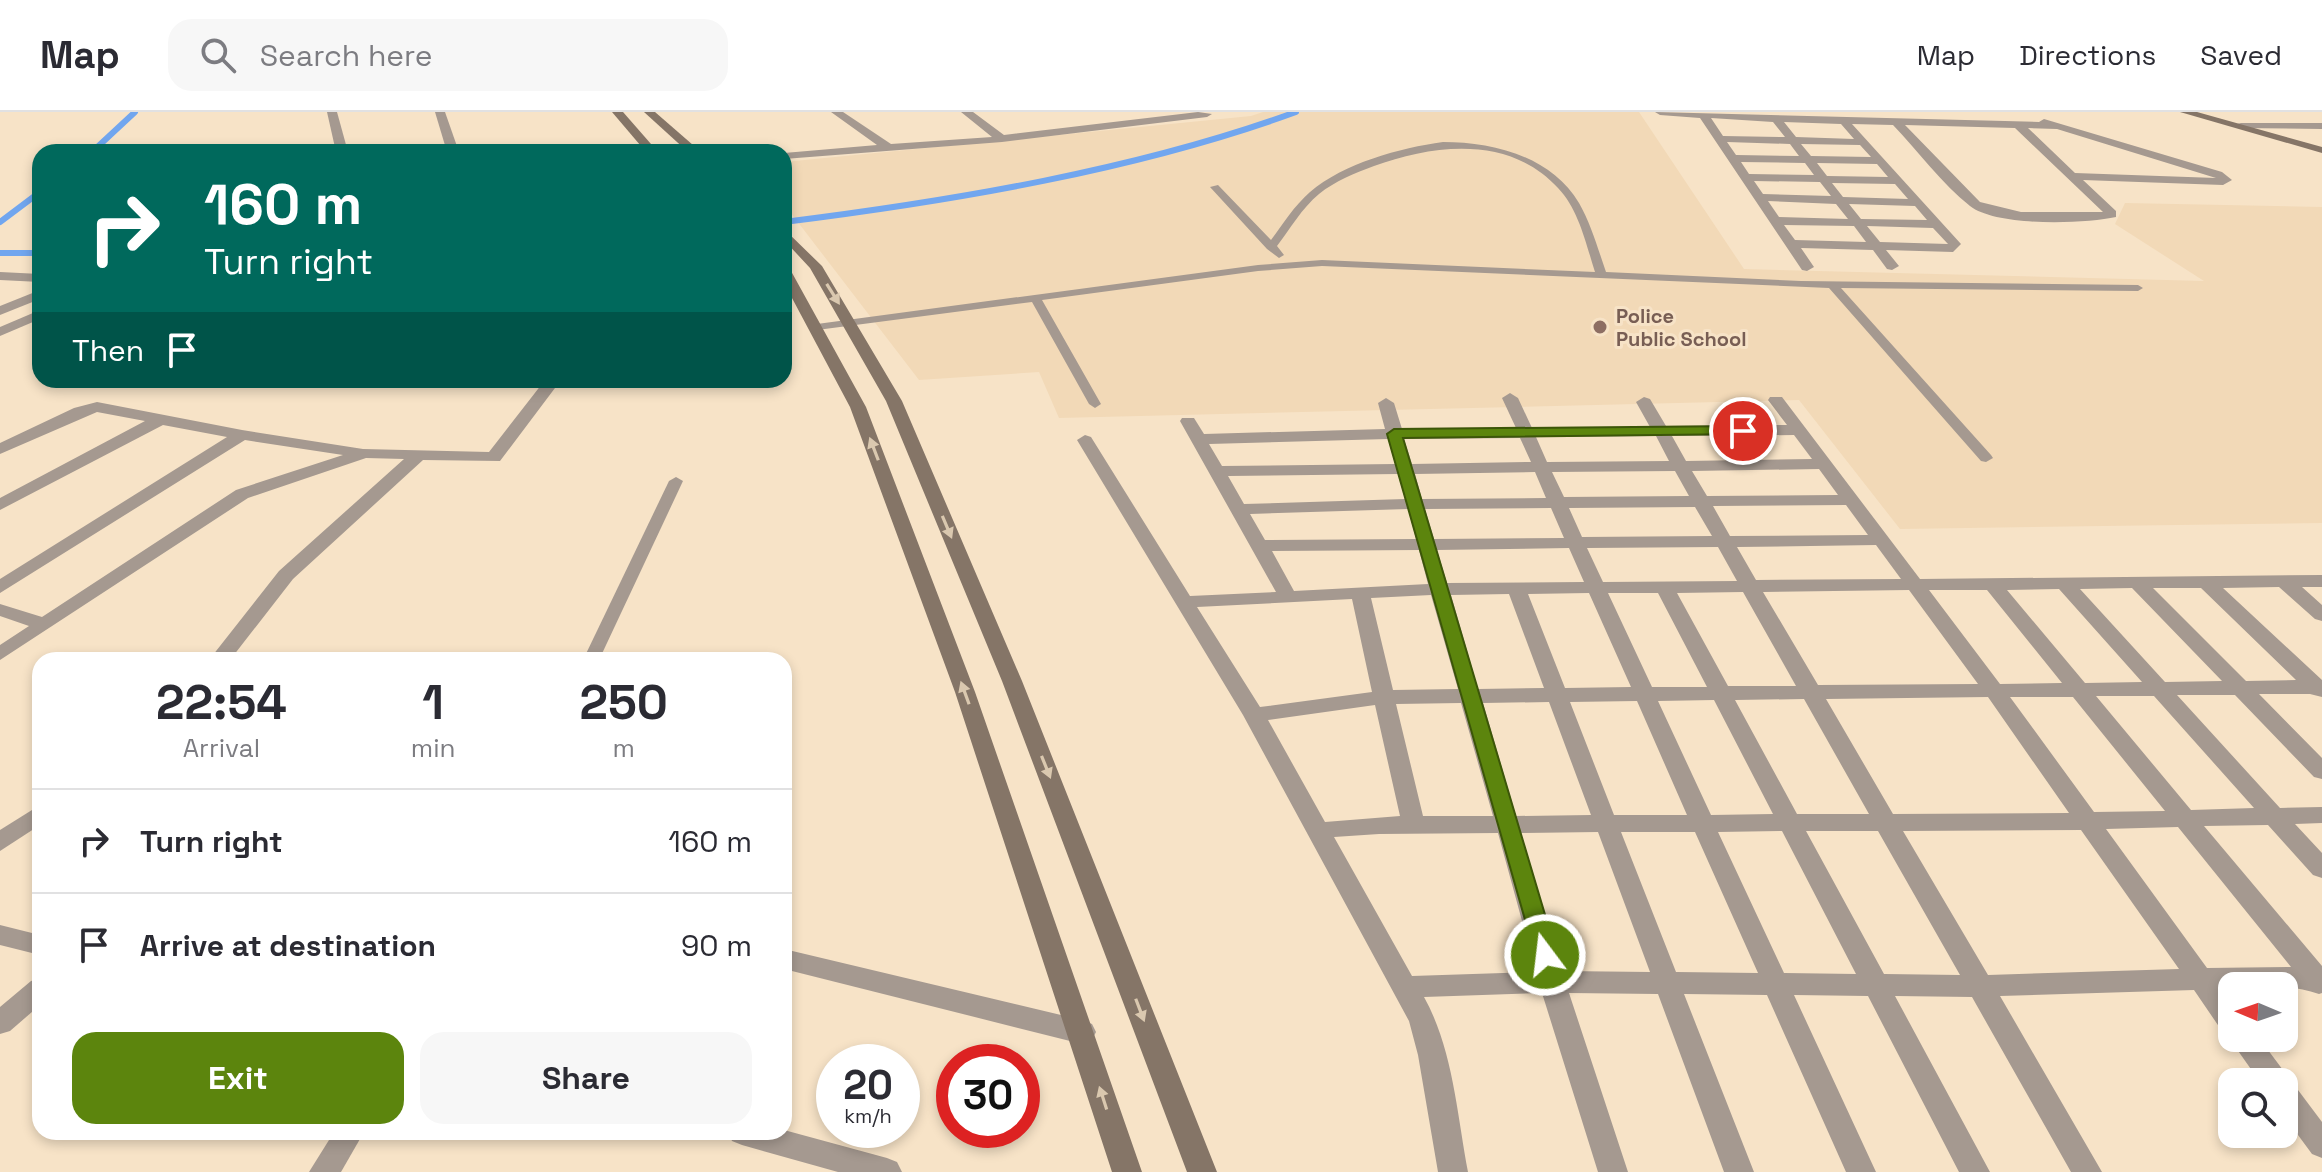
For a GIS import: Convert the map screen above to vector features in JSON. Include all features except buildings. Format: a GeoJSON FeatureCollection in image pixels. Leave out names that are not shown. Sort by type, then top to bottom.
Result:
{"type":"FeatureCollection","features":[{"type":"Feature","properties":{"kind":"main road"},"geometry":{"type":"LineString","coordinates":[[617,112],[645,144]]}},
{"type":"Feature","properties":{"kind":"main road"},"geometry":{"type":"LineString","coordinates":[[649,112],[686,144]]}},
{"type":"Feature","properties":{"kind":"main road"},"geometry":{"type":"LineString","coordinates":[[2185,112],[2322,150]]}},
{"type":"Feature","properties":{"kind":"main road"},"geometry":{"type":"LineString","coordinates":[[792,242],[815,266],[894,401],[1012,681],[1202,1172]]}},
{"type":"Feature","properties":{"kind":"main road"},"geometry":{"type":"LineString","coordinates":[[792,285],[817,327],[863,422],[965,692],[1127,1172]]}},
{"type":"Feature","properties":{"kind":"street"},"geometry":{"type":"LineString","coordinates":[[332,112],[340,144]]}},
{"type":"Feature","properties":{"kind":"street"},"geometry":{"type":"LineString","coordinates":[[440,112],[450,144]]}},
{"type":"Feature","properties":{"kind":"street"},"geometry":{"type":"LineString","coordinates":[[836,112],[890,149]]}},
{"type":"Feature","properties":{"kind":"street"},"geometry":{"type":"LineString","coordinates":[[966,112],[1002,139]]}},
{"type":"Feature","properties":{"kind":"street"},"geometry":{"type":"LineString","coordinates":[[1107,112],[1129,124]]}},
{"type":"Feature","properties":{"kind":"street"},"geometry":{"type":"LineString","coordinates":[[792,155],[1002,139],[1207,114],[1203,112]]}},
{"type":"Feature","properties":{"kind":"street"},"geometry":{"type":"LineString","coordinates":[[1660,112],[1776,119],[2057,126]]}},
{"type":"Feature","properties":{"kind":"street"},"geometry":{"type":"LineString","coordinates":[[2008,112],[2218,174],[2226,180],[2218,183],[2075,176]]}},
{"type":"Feature","properties":{"kind":"street"},"geometry":{"type":"LineString","coordinates":[[2230,112],[2279,125]]}},
{"type":"Feature","properties":{"kind":"street"},"geometry":{"type":"LineString","coordinates":[[1704,116],[1807,267]]}},
{"type":"Feature","properties":{"kind":"street"},"geometry":{"type":"LineString","coordinates":[[1776,119],[1892,266]]}},
{"type":"Feature","properties":{"kind":"street"},"geometry":{"type":"LineString","coordinates":[[1791,244],[1953,248],[1955,244],[1843,120]]}},
{"type":"Feature","properties":{"kind":"street"},"geometry":{"type":"LineString","coordinates":[[1895,121],[1976,205],[1987,210],[2012,215],[2099,217],[2112,214],[2018,125]]}},
{"type":"Feature","properties":{"kind":"street"},"geometry":{"type":"LineString","coordinates":[[2241,126],[2322,126]]}},
{"type":"Feature","properties":{"kind":"street"},"geometry":{"type":"LineString","coordinates":[[1720,139],[1863,142]]}},
{"type":"Feature","properties":{"kind":"street"},"geometry":{"type":"LineString","coordinates":[[1733,158],[1880,161]]}},
{"type":"Feature","properties":{"kind":"street"},"geometry":{"type":"LineString","coordinates":[[1746,177],[1898,181]]}},
{"type":"Feature","properties":{"kind":"street"},"geometry":{"type":"LineString","coordinates":[[1759,197],[1918,203]]}},
{"type":"Feature","properties":{"kind":"street"},"geometry":{"type":"LineString","coordinates":[[1776,221],[1937,224]]}},
{"type":"Feature","properties":{"kind":"street"},"geometry":{"type":"LineString","coordinates":[[0,276],[32,278]]}},
{"type":"Feature","properties":{"kind":"street"},"geometry":{"type":"LineString","coordinates":[[0,311],[32,297]]}},
{"type":"Feature","properties":{"kind":"street"},"geometry":{"type":"LineString","coordinates":[[0,332],[32,318]]}},
{"type":"Feature","properties":{"kind":"street"},"geometry":{"type":"LineString","coordinates":[[0,449],[80,411],[97,407],[242,435],[365,453],[494,457],[547,388]]}},
{"type":"Feature","properties":{"kind":"street"},"geometry":{"type":"LineString","coordinates":[[1510,398],[1861,1172]]}},
{"type":"Feature","properties":{"kind":"street"},"geometry":{"type":"LineString","coordinates":[[1776,400],[1994,690],[2218,1004]]}},
{"type":"Feature","properties":{"kind":"street"},"geometry":{"type":"LineString","coordinates":[[1644,402],[2087,1172]]}},
{"type":"Feature","properties":{"kind":"street"},"geometry":{"type":"LineString","coordinates":[[1386,403],[1552,982],[1613,1172]]}},
{"type":"Feature","properties":{"kind":"street"},"geometry":{"type":"LineString","coordinates":[[0,505],[163,418]]}},
{"type":"Feature","properties":{"kind":"street"},"geometry":{"type":"LineString","coordinates":[[1188,421],[1288,596]]}},
{"type":"Feature","properties":{"kind":"street"},"geometry":{"type":"LineString","coordinates":[[1198,439],[1798,430]]}},
{"type":"Feature","properties":{"kind":"street"},"geometry":{"type":"LineString","coordinates":[[0,587],[242,435]]}},
{"type":"Feature","properties":{"kind":"street"},"geometry":{"type":"LineString","coordinates":[[1085,440],[1254,715],[1422,1019],[1432,1055],[1453,1172]]}},
{"type":"Feature","properties":{"kind":"street"},"geometry":{"type":"LineString","coordinates":[[0,654],[242,494],[365,453]]}},
{"type":"Feature","properties":{"kind":"street"},"geometry":{"type":"LineString","coordinates":[[225,652],[286,575],[417,456]]}},
{"type":"Feature","properties":{"kind":"street"},"geometry":{"type":"LineString","coordinates":[[1216,471],[1823,464]]}},
{"type":"Feature","properties":{"kind":"street"},"geometry":{"type":"LineString","coordinates":[[1238,509],[1414,504],[1851,500]]}},
{"type":"Feature","properties":{"kind":"street"},"geometry":{"type":"LineString","coordinates":[[1259,546],[1880,540]]}},
{"type":"Feature","properties":{"kind":"street"},"geometry":{"type":"LineString","coordinates":[[1185,602],[1438,589],[2322,581]]}},
{"type":"Feature","properties":{"kind":"street"},"geometry":{"type":"LineString","coordinates":[[2063,582],[2322,869]]}},
{"type":"Feature","properties":{"kind":"street"},"geometry":{"type":"LineString","coordinates":[[2285,582],[2322,615]]}},
{"type":"Feature","properties":{"kind":"street"},"geometry":{"type":"LineString","coordinates":[[1992,583],[2319,980]]}},
{"type":"Feature","properties":{"kind":"street"},"geometry":{"type":"LineString","coordinates":[[2137,583],[2322,771]]}},
{"type":"Feature","properties":{"kind":"street"},"geometry":{"type":"LineString","coordinates":[[2207,583],[2320,689]]}},
{"type":"Feature","properties":{"kind":"street"},"geometry":{"type":"LineString","coordinates":[[1664,586],[1975,1172]]}},
{"type":"Feature","properties":{"kind":"street"},"geometry":{"type":"LineString","coordinates":[[1516,588],[1739,1172]]}},
{"type":"Feature","properties":{"kind":"street"},"geometry":{"type":"LineString","coordinates":[[1360,591],[1413,824]]}},
{"type":"Feature","properties":{"kind":"street"},"geometry":{"type":"LineString","coordinates":[[0,610],[44,624]]}},
{"type":"Feature","properties":{"kind":"street"},"geometry":{"type":"LineString","coordinates":[[1254,715],[1384,697],[2240,687],[2320,689]]}},
{"type":"Feature","properties":{"kind":"street"},"geometry":{"type":"LineString","coordinates":[[1319,832],[1352,826],[1413,824],[2086,821],[2322,815]]}},
{"type":"Feature","properties":{"kind":"street"},"geometry":{"type":"LineString","coordinates":[[0,842],[32,819]]}},
{"type":"Feature","properties":{"kind":"street"},"geometry":{"type":"LineString","coordinates":[[0,935],[32,943]]}},
{"type":"Feature","properties":{"kind":"street"},"geometry":{"type":"LineString","coordinates":[[792,961],[1082,1032]]}},
{"type":"Feature","properties":{"kind":"street"},"geometry":{"type":"LineString","coordinates":[[1405,987],[1552,982],[1981,986],[2078,981],[2319,980]]}},
{"type":"Feature","properties":{"kind":"street"},"geometry":{"type":"LineString","coordinates":[[0,1023],[32,996]]}},
{"type":"Feature","properties":{"kind":"street"},"geometry":{"type":"LineString","coordinates":[[2298,1112],[2322,1145]]}},
{"type":"Feature","properties":{"kind":"street"},"geometry":{"type":"LineString","coordinates":[[324,1172],[345,1140]]}},
{"type":"Feature","properties":{"kind":"street"},"geometry":{"type":"LineString","coordinates":[[771,1140],[887,1172]]}},
{"type":"Feature","properties":{"kind":"lane"},"geometry":{"type":"LineString","coordinates":[[1271,247],[1321,188],[1348,173],[1433,147],[1454,145],[1514,157],[1552,176],[1564,187],[1578,210],[1601,274]]}},
{"type":"Feature","properties":{"kind":"lane"},"geometry":{"type":"LineString","coordinates":[[1215,187],[1288,265]]}},
{"type":"Feature","properties":{"kind":"lane"},"geometry":{"type":"LineString","coordinates":[[817,327],[1288,265],[1431,266],[1832,284],[2138,288]]}},
{"type":"Feature","properties":{"kind":"lane"},"geometry":{"type":"LineString","coordinates":[[1832,284],[1986,458]]}},
{"type":"Feature","properties":{"kind":"lane"},"geometry":{"type":"LineString","coordinates":[[1035,298],[1095,404]]}},
{"type":"Feature","properties":{"kind":"lane"},"geometry":{"type":"LineString","coordinates":[[595,652],[676,481]]}},
{"type":"Feature","properties":{"kind":"shaded area","name":"Police Public School"},"geometry":{"type":"Polygon","coordinates":[[[1263,112],[1639,112],[1744,269],[2204,281],[2115,224],[2125,203],[2322,207],[2322,523],[1900,529],[1799,400],[1059,418],[1039,372],[919,380],[792,214],[792,161],[1251,116],[1263,112]]]}},
{"type":"Feature","properties":{"kind":"waterway"},"geometry":{"type":"LineString","coordinates":[[101,144],[135,112]]}},
{"type":"Feature","properties":{"kind":"waterway"},"geometry":{"type":"LineString","coordinates":[[792,221],[978,193],[1108,167],[1235,133],[1296,112]]}},
{"type":"Feature","properties":{"kind":"waterway"},"geometry":{"type":"LineString","coordinates":[[0,222],[32,198]]}},
{"type":"Feature","properties":{"kind":"waterway"},"geometry":{"type":"LineString","coordinates":[[0,253],[32,253]]}},
{"type":"Feature","properties":{"kind":"place","name":"Police Public School"},"geometry":{"type":"Point","coordinates":[1600,327]}},
{"type":"Feature","properties":{"kind":"route"},"geometry":{"type":"LineString","coordinates":[[1545,955],[1394,434],[1743,431]]}}]}
